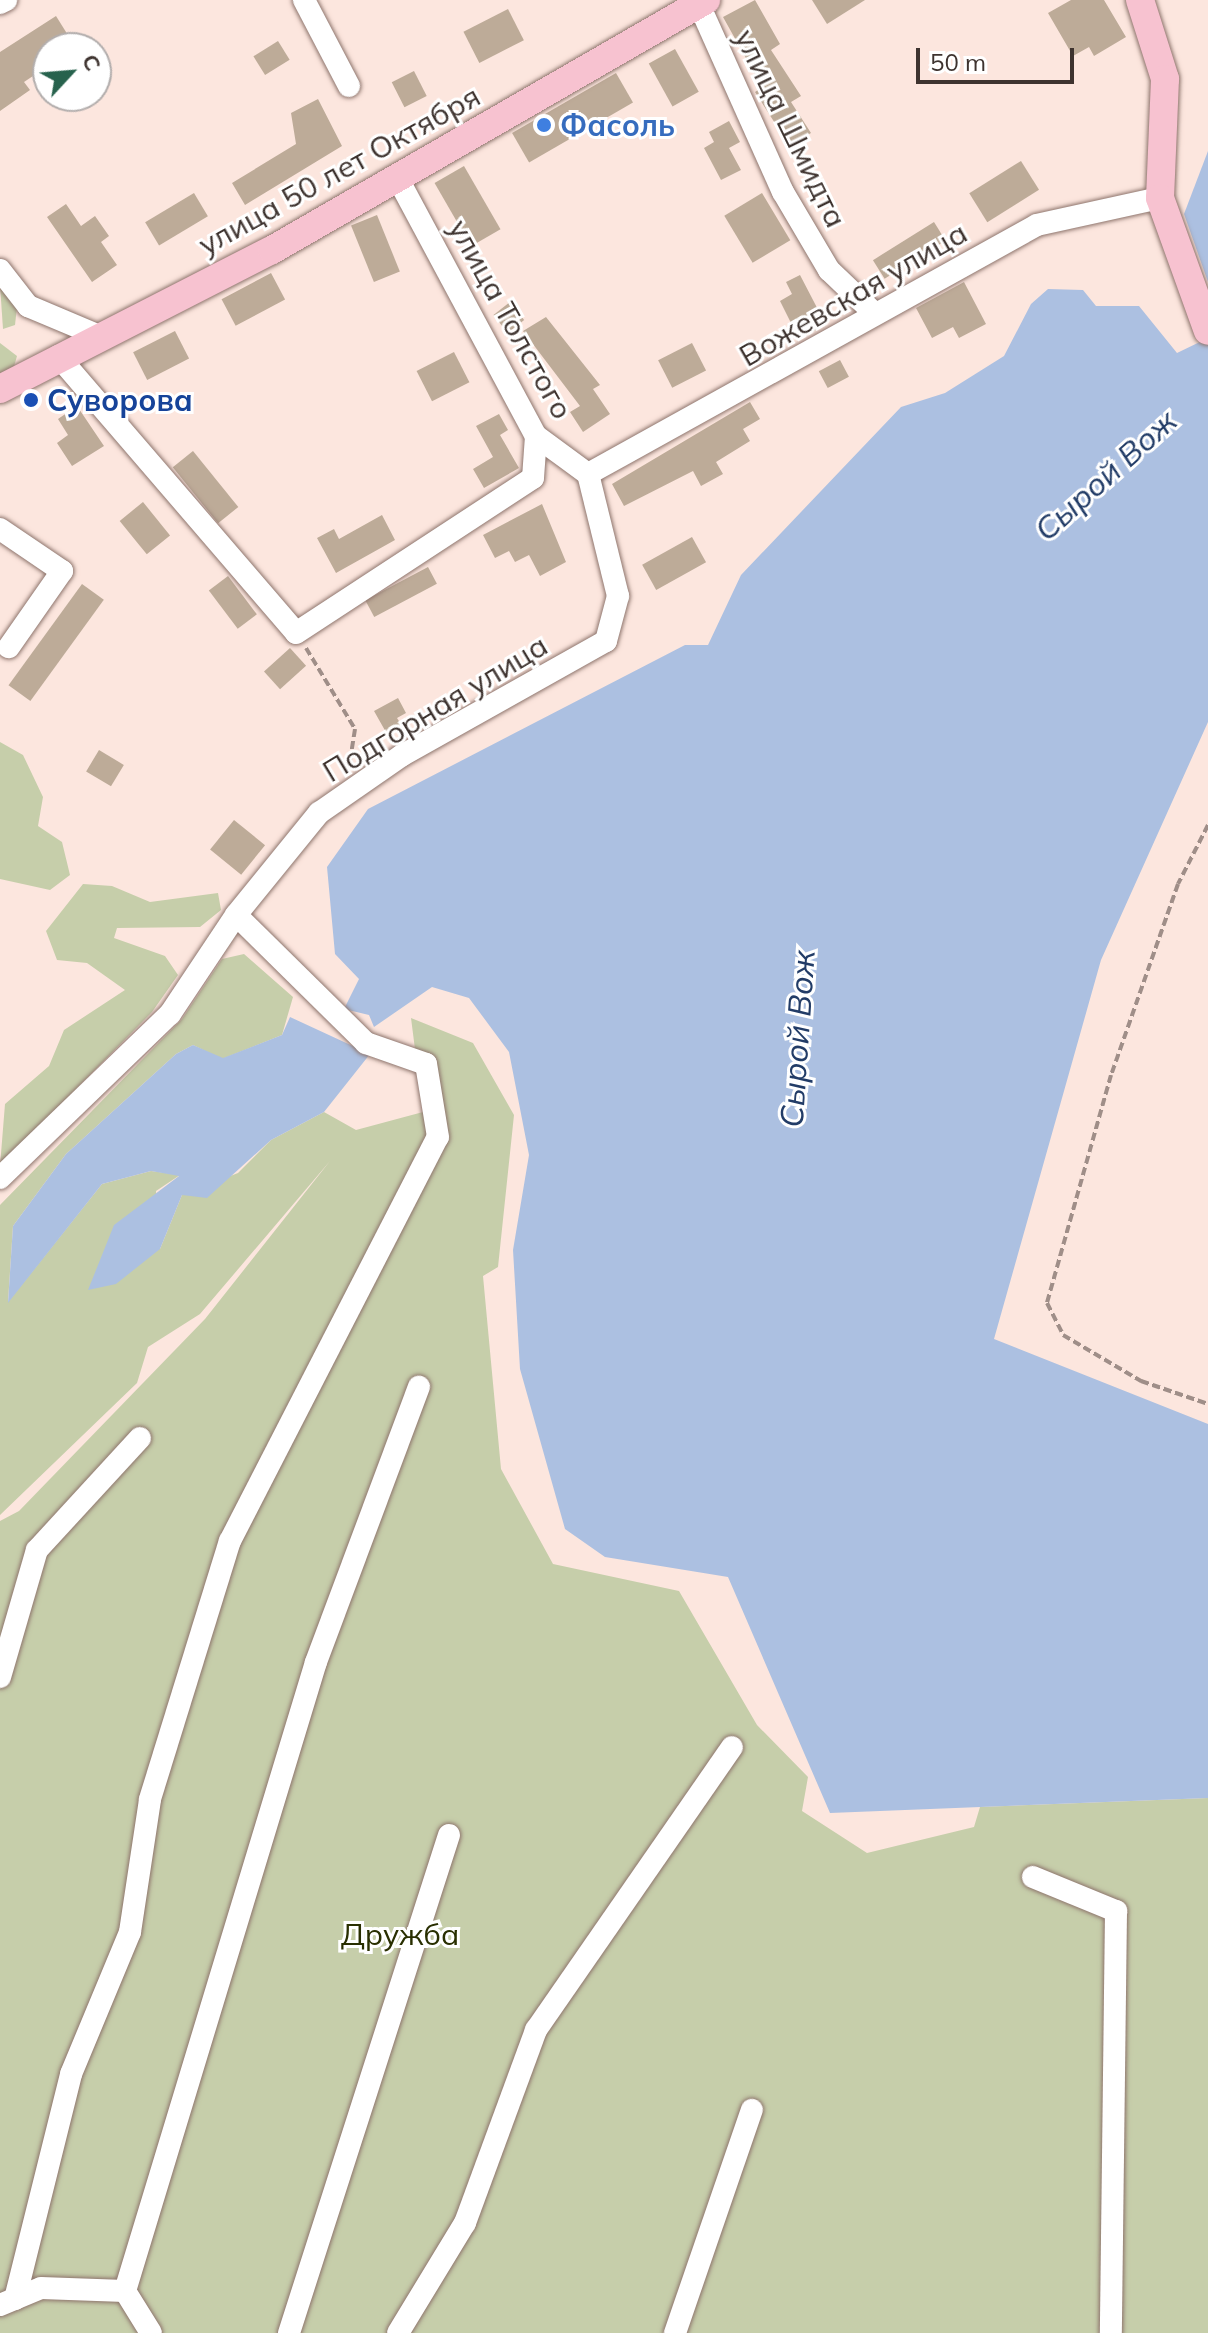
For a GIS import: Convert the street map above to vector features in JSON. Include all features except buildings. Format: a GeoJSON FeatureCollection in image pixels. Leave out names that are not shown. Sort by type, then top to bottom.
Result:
{"type":"FeatureCollection","features":[{"type":"Feature","properties":{"kind":"main road"},"geometry":{"type":"LineString","coordinates":[[1140,0],[1165,79],[1160,198],[1204,325]]}},
{"type":"Feature","properties":{"kind":"main road","name":"улица 50 лет Октября"},"geometry":{"type":"LineString","coordinates":[[0,389],[398,179],[701,1]]}},
{"type":"Feature","properties":{"kind":"street"},"geometry":{"type":"LineString","coordinates":[[0,3],[6,0]]}},
{"type":"Feature","properties":{"kind":"street"},"geometry":{"type":"LineString","coordinates":[[304,0],[349,86]]}},
{"type":"Feature","properties":{"kind":"street","name":"улица Шмидта"},"geometry":{"type":"LineString","coordinates":[[701,1],[783,192],[829,270],[872,311]]}},
{"type":"Feature","properties":{"kind":"street","name":"улица Толстого"},"geometry":{"type":"LineString","coordinates":[[398,179],[536,436],[588,474]]}},
{"type":"Feature","properties":{"kind":"street","name":"Вожевская улица"},"geometry":{"type":"LineString","coordinates":[[588,474],[856,331],[872,311],[1037,225],[1160,198]]}},
{"type":"Feature","properties":{"kind":"street"},"geometry":{"type":"LineString","coordinates":[[0,270],[28,306],[99,336]]}},
{"type":"Feature","properties":{"kind":"street"},"geometry":{"type":"LineString","coordinates":[[58,356],[296,633],[533,478],[536,436]]}},
{"type":"Feature","properties":{"kind":"street","name":"Подгорная улица"},"geometry":{"type":"LineString","coordinates":[[0,1178],[170,1014],[236,915],[319,813],[606,641],[618,596],[588,474]]}},
{"type":"Feature","properties":{"kind":"street"},"geometry":{"type":"LineString","coordinates":[[0,529],[62,571],[9,647]]}},
{"type":"Feature","properties":{"kind":"street"},"geometry":{"type":"LineString","coordinates":[[7,2302],[71,2074],[130,1932],[150,1799],[230,1541],[438,1137],[426,1064],[366,1043],[236,915]]}},
{"type":"Feature","properties":{"kind":"street"},"geometry":{"type":"LineString","coordinates":[[151,2333],[125,2291],[316,1662],[419,1387]]}},
{"type":"Feature","properties":{"kind":"street"},"geometry":{"type":"LineString","coordinates":[[0,1677],[37,1550],[140,1438]]}},
{"type":"Feature","properties":{"kind":"street"},"geometry":{"type":"LineString","coordinates":[[398,2333],[465,2223],[536,2030],[732,1747]]}},
{"type":"Feature","properties":{"kind":"street"},"geometry":{"type":"LineString","coordinates":[[289,2333],[449,1835]]}},
{"type":"Feature","properties":{"kind":"street"},"geometry":{"type":"LineString","coordinates":[[1033,1877],[1116,1911],[1111,2333]]}},
{"type":"Feature","properties":{"kind":"street"},"geometry":{"type":"LineString","coordinates":[[675,2333],[752,2110]]}},
{"type":"Feature","properties":{"kind":"street"},"geometry":{"type":"LineString","coordinates":[[7,2302],[41,2288],[125,2291]]}},
{"type":"Feature","properties":{"kind":"path"},"geometry":{"type":"LineString","coordinates":[[296,633],[355,729],[343,796]]}},
{"type":"Feature","properties":{"kind":"path"},"geometry":{"type":"LineString","coordinates":[[1208,825],[1178,884],[1111,1075],[1047,1303],[1063,1335],[1141,1381],[1208,1404]]}},
{"type":"Feature","properties":{"kind":"green space"},"geometry":{"type":"Polygon","coordinates":[[[0,285],[17,307],[15,325],[3,329],[0,285]]]}},
{"type":"Feature","properties":{"kind":"green space"},"geometry":{"type":"Polygon","coordinates":[[[0,343],[17,356],[13,370],[0,377],[0,343]]]}},
{"type":"Feature","properties":{"kind":"green space"},"geometry":{"type":"Polygon","coordinates":[[[0,742],[23,755],[43,797],[38,826],[62,842],[70,875],[50,890],[0,879],[0,742]]]}},
{"type":"Feature","properties":{"kind":"green space"},"geometry":{"type":"Polygon","coordinates":[[[83,884],[112,886],[150,902],[218,893],[221,910],[200,927],[117,928],[114,938],[165,956],[178,975],[152,1012],[0,1166],[5,1104],[49,1066],[64,1030],[125,990],[87,963],[57,960],[46,931],[83,884]]]}},
{"type":"Feature","properties":{"kind":"green space","name":"Дружба"},"geometry":{"type":"Polygon","coordinates":[[[244,954],[293,997],[282,1035],[222,1059],[193,1045],[176,1054],[66,1154],[13,1226],[8,1302],[102,1184],[151,1171],[180,1175],[156,1191],[160,1249],[182,1195],[238,1173],[271,1140],[324,1112],[356,1130],[423,1112],[411,1018],[473,1043],[514,1115],[498,1267],[483,1276],[501,1469],[553,1564],[679,1591],[757,1725],[808,1777],[802,1811],[867,1853],[974,1827],[980,1807],[1208,1798],[1208,2333],[0,2333],[0,1521],[19,1511],[205,1319],[330,1161],[200,1314],[148,1347],[137,1383],[0,1515],[0,1205],[182,1019],[222,959],[244,954]]]}},
{"type":"Feature","properties":{"kind":"water"},"geometry":{"type":"Polygon","coordinates":[[[1208,151],[1208,282],[1184,214],[1208,151]]]}},
{"type":"Feature","properties":{"kind":"water","name":"Сырой Вож"},"geometry":{"type":"Polygon","coordinates":[[[1048,289],[1083,290],[1096,306],[1139,306],[1177,353],[1208,338],[1208,722],[1101,960],[994,1339],[1208,1424],[1208,1798],[830,1813],[728,1577],[605,1557],[565,1529],[520,1369],[513,1250],[529,1155],[509,1052],[469,998],[432,987],[374,1027],[369,1015],[344,1009],[359,979],[335,954],[327,867],[368,809],[685,645],[708,645],[741,575],[901,407],[945,393],[1004,356],[1031,304],[1048,289]]]}},
{"type":"Feature","properties":{"kind":"water"},"geometry":{"type":"Polygon","coordinates":[[[290,1017],[370,1054],[324,1112],[271,1140],[207,1198],[182,1195],[160,1249],[116,1284],[88,1290],[114,1225],[179,1176],[151,1171],[102,1184],[8,1303],[13,1226],[66,1154],[176,1054],[193,1045],[223,1058],[282,1035],[290,1017]]]}},
{"type":"Feature","properties":{"kind":"place","name":"Фасоль"},"geometry":{"type":"Point","coordinates":[544,125]}},
{"type":"Feature","properties":{"kind":"place","name":"Суворова"},"geometry":{"type":"Point","coordinates":[31,400]}}]}
